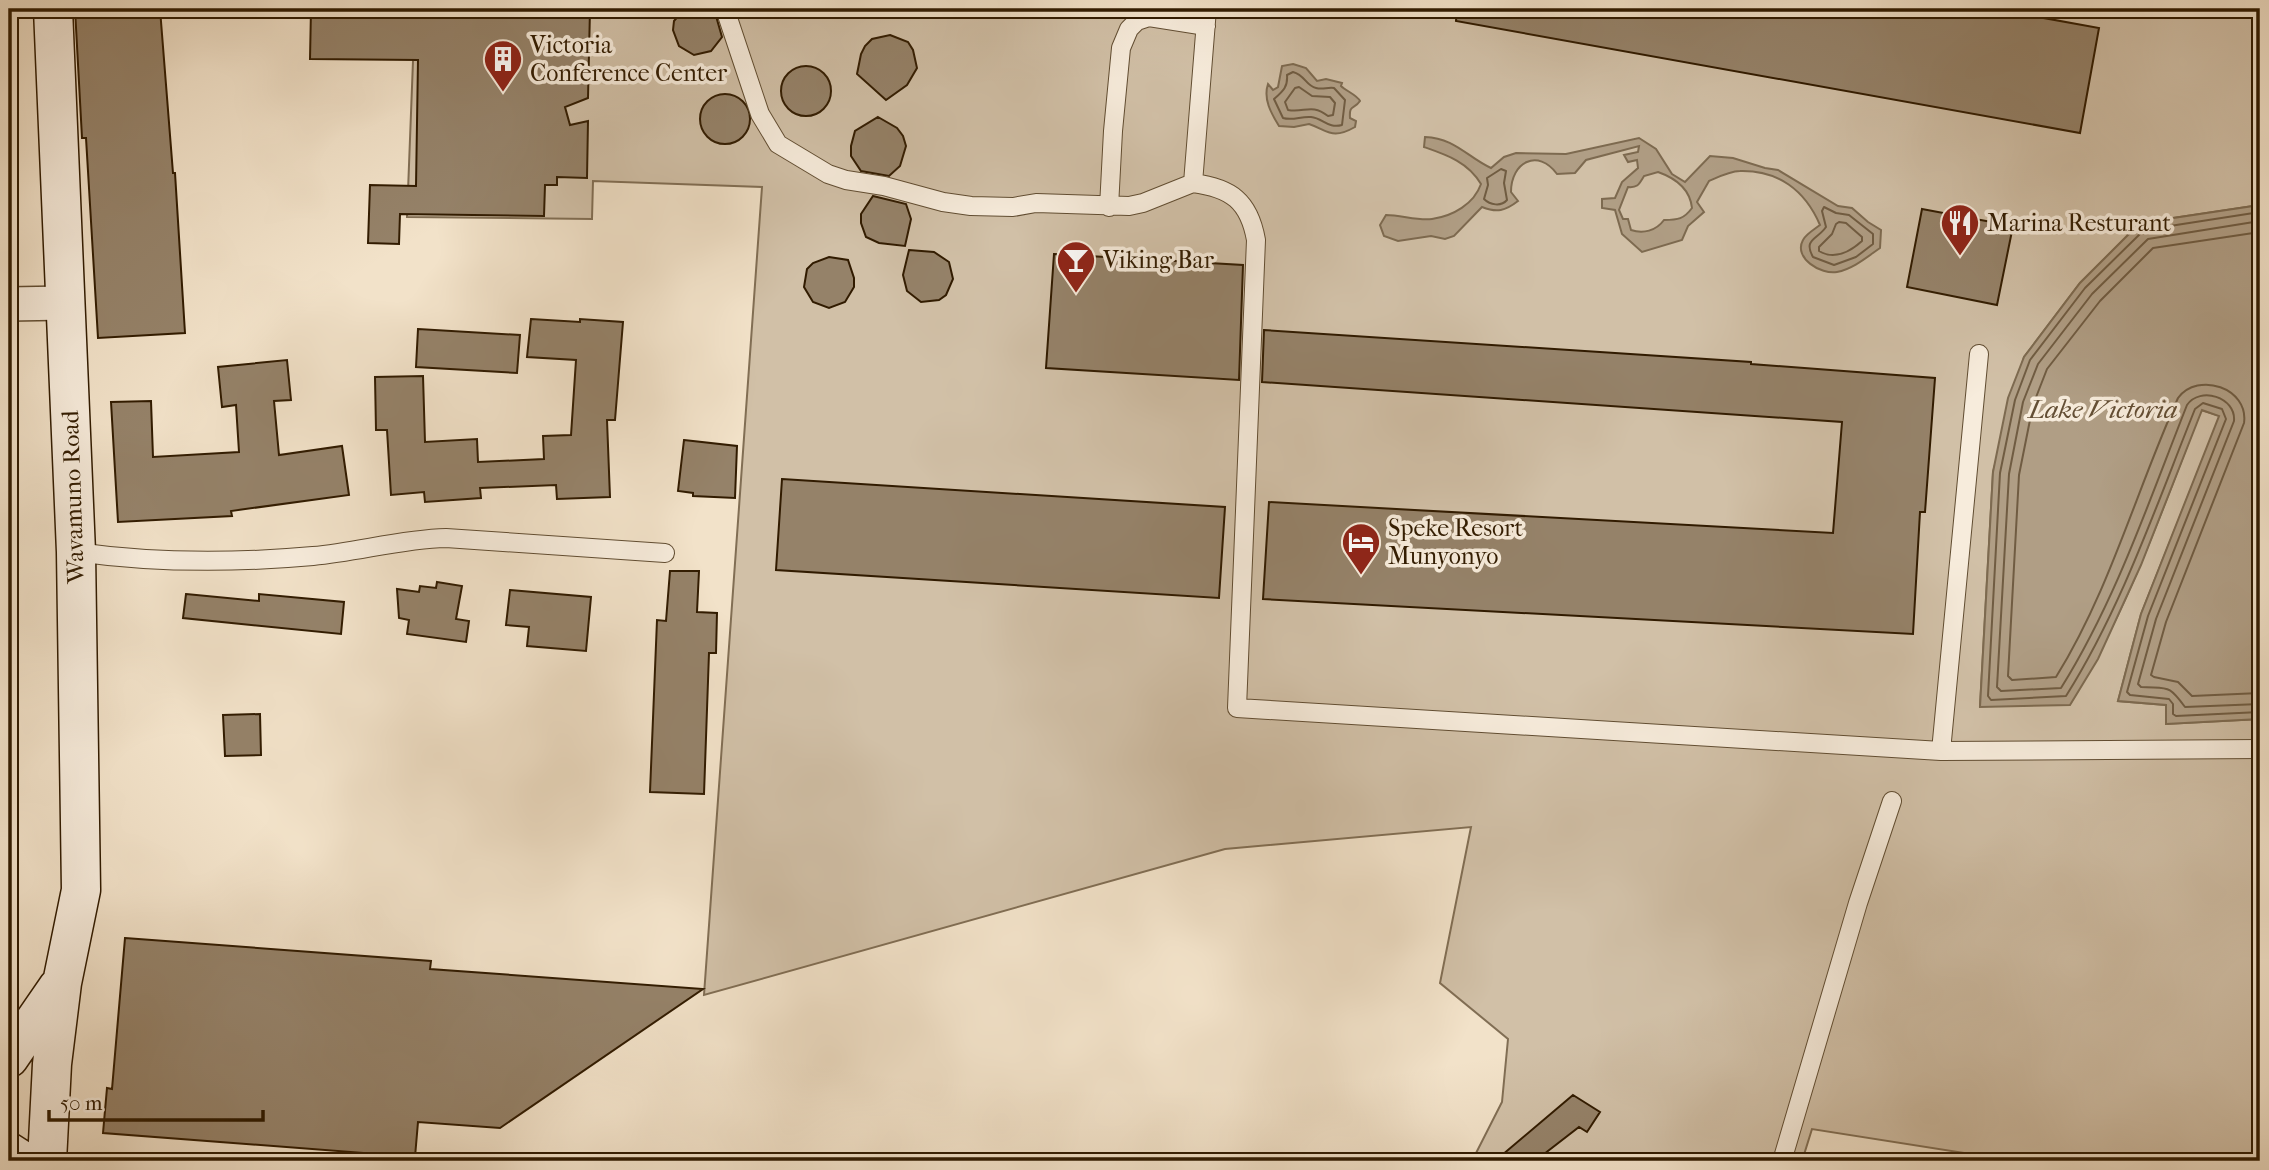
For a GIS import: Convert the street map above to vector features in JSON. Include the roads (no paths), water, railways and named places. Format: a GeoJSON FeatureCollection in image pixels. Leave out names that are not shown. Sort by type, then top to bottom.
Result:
{"type":"FeatureCollection","features":[{"type":"Feature","properties":{"kind":"main road","name":"Wavamuno Road"},"geometry":{"type":"LineString","coordinates":[[47,1161],[52,1064],[62,983],[81,890],[76,552],[53,9]]}},
{"type":"Feature","properties":{"kind":"main road","name":"Wavamuno Road"},"geometry":{"type":"LineString","coordinates":[[9,1058],[62,983]]}},
{"type":"Feature","properties":{"kind":"main road"},"geometry":{"type":"LineString","coordinates":[[9,1152],[23,1161]]}},
{"type":"Feature","properties":{"kind":"street"},"geometry":{"type":"LineString","coordinates":[[9,304],[66,303]]}},
{"type":"Feature","properties":{"kind":"lane"},"geometry":{"type":"LineString","coordinates":[[725,9],[760,114],[769,130],[778,144],[828,174],[943,202],[971,206],[1013,207],[1036,203],[1110,207],[1143,203],[1193,183],[1213,186],[1231,194],[1244,207],[1253,223],[1256,240],[1237,708],[1941,751],[2260,750]]}},
{"type":"Feature","properties":{"kind":"lane"},"geometry":{"type":"LineString","coordinates":[[1110,207],[1113,131],[1121,48],[1129,29],[1137,21],[1149,17],[1207,17],[1193,183]]}},
{"type":"Feature","properties":{"kind":"lane"},"geometry":{"type":"LineString","coordinates":[[1941,751],[1979,354]]}},
{"type":"Feature","properties":{"kind":"lane"},"geometry":{"type":"LineString","coordinates":[[76,552],[128,559],[225,560],[314,555],[418,538],[446,538],[665,554]]}},
{"type":"Feature","properties":{"kind":"lane"},"geometry":{"type":"LineString","coordinates":[[1782,1161],[1858,903],[1892,801]]}},
{"type":"Feature","properties":{"kind":"water"},"geometry":{"type":"Polygon","coordinates":[[[1293,64],[1306,68],[1317,81],[1326,79],[1342,83],[1341,86],[1359,99],[1350,114],[1350,118],[1356,121],[1355,127],[1336,134],[1309,124],[1279,126],[1266,95],[1268,84],[1273,90],[1278,87],[1282,66],[1293,64]]]}},
{"type":"Feature","properties":{"kind":"water"},"geometry":{"type":"Polygon","coordinates":[[[1425,137],[1445,141],[1491,168],[1504,157],[1516,153],[1566,154],[1639,138],[1656,149],[1672,174],[1685,182],[1710,156],[1733,158],[1778,170],[1838,206],[1852,208],[1881,230],[1880,248],[1860,262],[1837,272],[1817,268],[1805,259],[1801,247],[1804,238],[1820,225],[1807,202],[1789,184],[1778,178],[1740,171],[1709,181],[1697,202],[1704,212],[1688,226],[1682,240],[1642,252],[1622,234],[1615,210],[1602,208],[1602,199],[1615,198],[1622,182],[1638,168],[1637,160],[1628,162],[1624,155],[1638,152],[1639,146],[1586,160],[1575,173],[1557,174],[1542,162],[1527,162],[1521,166],[1512,182],[1511,192],[1518,201],[1501,210],[1482,207],[1454,236],[1445,239],[1431,236],[1398,241],[1384,236],[1380,225],[1386,215],[1427,219],[1448,215],[1462,208],[1478,191],[1481,184],[1470,170],[1449,156],[1424,147],[1425,137]],[[1658,172],[1644,176],[1638,185],[1628,187],[1619,210],[1623,219],[1628,219],[1631,230],[1649,231],[1664,220],[1683,217],[1692,208],[1685,190],[1658,172]]]}},
{"type":"Feature","properties":{"kind":"water","name":"Lake Victoria"},"geometry":{"type":"Polygon","coordinates":[[[2260,205],[2260,719],[2166,724],[2166,705],[2118,701],[2141,614],[2219,416],[2202,410],[2141,565],[2098,659],[2070,705],[1980,707],[1993,472],[2008,398],[2024,357],[2080,283],[2140,223],[2260,205]]]}},
{"type":"Feature","properties":{"kind":"place","name":"Victoria Conference Center"},"geometry":{"type":"Point","coordinates":[503,93]}},
{"type":"Feature","properties":{"kind":"place","name":"Marina Resturant"},"geometry":{"type":"Point","coordinates":[1960,257]}},
{"type":"Feature","properties":{"kind":"place","name":"Viking Bar"},"geometry":{"type":"Point","coordinates":[1076,294]}},
{"type":"Feature","properties":{"kind":"place","name":"Speke Resort Munyonyo"},"geometry":{"type":"Point","coordinates":[1361,576]}}]}
